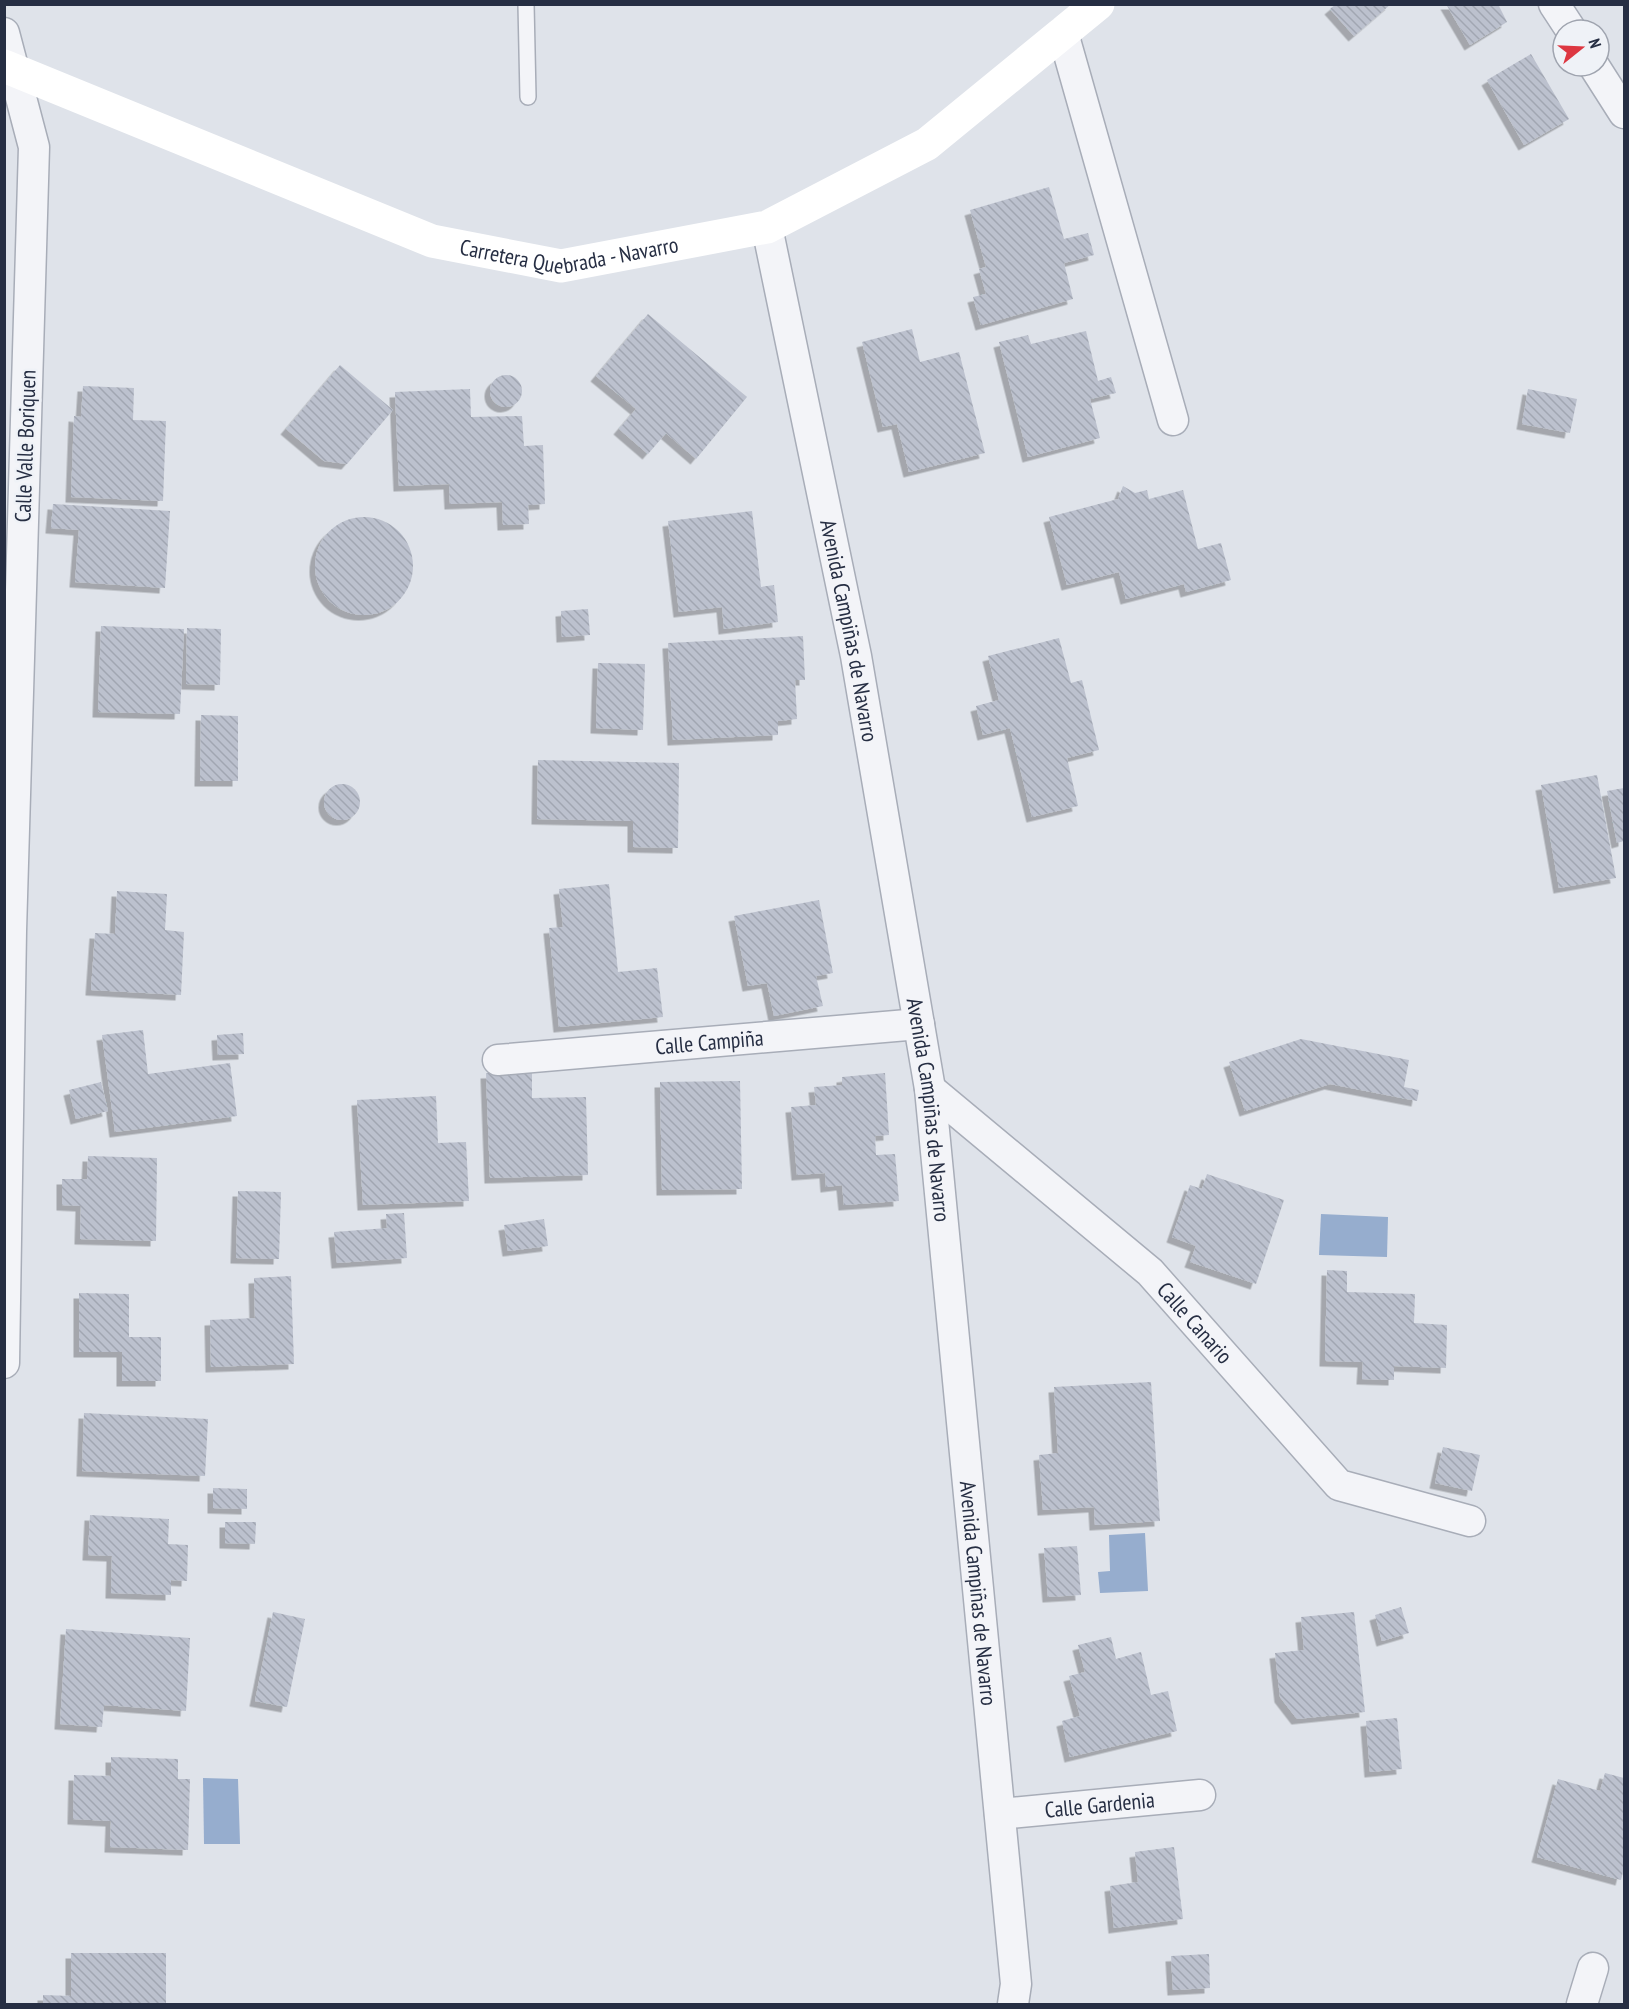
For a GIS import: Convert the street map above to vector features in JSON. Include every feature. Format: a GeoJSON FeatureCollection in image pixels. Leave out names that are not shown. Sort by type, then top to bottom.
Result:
{"type":"FeatureCollection","features":[{"type":"Feature","properties":{"kind":"street","name":"Carretera Quebrada - Navarro"},"geometry":{"type":"LineString","coordinates":[[10,69],[432,241],[561,266],[767,227],[927,144],[1098,4]]}},
{"type":"Feature","properties":{"kind":"street"},"geometry":{"type":"LineString","coordinates":[[1554,4],[1563,18]]}},
{"type":"Feature","properties":{"kind":"street","name":"Calle Valle Boriquen"},"geometry":{"type":"LineString","coordinates":[[4,33],[10,69],[34,147],[11,931],[4,1363]]}},
{"type":"Feature","properties":{"kind":"street"},"geometry":{"type":"LineString","coordinates":[[1063,33],[1173,420]]}},
{"type":"Feature","properties":{"kind":"street"},"geometry":{"type":"LineString","coordinates":[[1602,78],[1624,113]]}},
{"type":"Feature","properties":{"kind":"street","name":"Avenida Campiñas de Navarro"},"geometry":{"type":"LineString","coordinates":[[767,227],[856,657],[930,1089],[1016,1984],[1013,2004]]}},
{"type":"Feature","properties":{"kind":"street","name":"Calle Campiña"},"geometry":{"type":"LineString","coordinates":[[498,1060],[919,1024]]}},
{"type":"Feature","properties":{"kind":"street","name":"Calle Canario"},"geometry":{"type":"LineString","coordinates":[[930,1089],[1150,1272],[1339,1485],[1470,1521]]}},
{"type":"Feature","properties":{"kind":"street","name":"Calle Gardenia"},"geometry":{"type":"LineString","coordinates":[[1000,1814],[1200,1795]]}},
{"type":"Feature","properties":{"kind":"street"},"geometry":{"type":"LineString","coordinates":[[1582,2004],[1593,1968]]}},
{"type":"Feature","properties":{"kind":"lane"},"geometry":{"type":"LineString","coordinates":[[526,4],[528,97]]}},
{"type":"Feature","properties":{"kind":"water"},"geometry":{"type":"Polygon","coordinates":[[[1321,1214],[1388,1217],[1387,1257],[1319,1255],[1321,1214]]]}},
{"type":"Feature","properties":{"kind":"water"},"geometry":{"type":"Polygon","coordinates":[[[1145,1533],[1148,1591],[1100,1593],[1098,1572],[1110,1571],[1109,1535],[1145,1533]]]}},
{"type":"Feature","properties":{"kind":"water"},"geometry":{"type":"Polygon","coordinates":[[[203,1778],[238,1779],[240,1844],[204,1844],[203,1778]]]}},
{"type":"Feature","properties":{"kind":"building"},"geometry":{"type":"Polygon","coordinates":[[[1336,4],[1391,4],[1354,36],[1330,9],[1336,4]]]}},
{"type":"Feature","properties":{"kind":"building"},"geometry":{"type":"Polygon","coordinates":[[[1446,4],[1498,4],[1507,22],[1470,45],[1446,4]]]}},
{"type":"Feature","properties":{"kind":"building"},"geometry":{"type":"Polygon","coordinates":[[[1531,54],[1569,119],[1524,145],[1487,80],[1531,54]]]}},
{"type":"Feature","properties":{"kind":"building"},"geometry":{"type":"Polygon","coordinates":[[[1049,187],[1064,239],[1088,233],[1094,255],[1064,263],[1073,299],[981,325],[973,297],[986,294],[979,269],[986,267],[970,210],[1049,187]]]}},
{"type":"Feature","properties":{"kind":"building"},"geometry":{"type":"Polygon","coordinates":[[[648,314],[747,397],[696,459],[666,433],[648,454],[619,429],[636,409],[596,376],[648,314]]]}},
{"type":"Feature","properties":{"kind":"building"},"geometry":{"type":"Polygon","coordinates":[[[912,329],[920,362],[959,352],[985,453],[909,472],[897,424],[883,427],[862,342],[912,329]]]}},
{"type":"Feature","properties":{"kind":"building"},"geometry":{"type":"Polygon","coordinates":[[[1086,331],[1098,381],[1111,377],[1116,393],[1090,399],[1100,438],[1028,457],[999,342],[1028,335],[1031,344],[1086,331]]]}},
{"type":"Feature","properties":{"kind":"building"},"geometry":{"type":"Polygon","coordinates":[[[340,365],[393,410],[347,464],[324,461],[286,429],[340,365]]]}},
{"type":"Feature","properties":{"kind":"building"},"geometry":{"type":"Polygon","coordinates":[[[506,375],[518,379],[522,391],[518,403],[506,407],[494,403],[490,391],[494,379],[506,375]]]}},
{"type":"Feature","properties":{"kind":"building"},"geometry":{"type":"Polygon","coordinates":[[[83,386],[134,388],[133,420],[166,421],[163,501],[71,497],[74,416],[81,417],[83,386]]]}},
{"type":"Feature","properties":{"kind":"building"},"geometry":{"type":"Polygon","coordinates":[[[470,389],[471,417],[522,416],[524,446],[543,445],[545,504],[528,505],[529,524],[503,525],[502,502],[450,504],[449,484],[399,486],[395,392],[470,389]]]}},
{"type":"Feature","properties":{"kind":"building"},"geometry":{"type":"Polygon","coordinates":[[[1528,389],[1577,399],[1570,433],[1522,424],[1528,389]]]}},
{"type":"Feature","properties":{"kind":"building"},"geometry":{"type":"Polygon","coordinates":[[[1123,486],[1135,493],[1147,490],[1149,499],[1183,490],[1198,549],[1221,543],[1231,580],[1186,592],[1184,584],[1126,599],[1119,572],[1067,585],[1049,517],[1118,499],[1123,486]]]}},
{"type":"Feature","properties":{"kind":"building"},"geometry":{"type":"Polygon","coordinates":[[[53,504],[170,511],[165,588],[75,582],[79,530],[51,528],[53,504]]]}},
{"type":"Feature","properties":{"kind":"building"},"geometry":{"type":"Polygon","coordinates":[[[752,511],[761,587],[774,585],[778,622],[724,629],[722,607],[679,612],[668,521],[752,511]]]}},
{"type":"Feature","properties":{"kind":"building"},"geometry":{"type":"Polygon","coordinates":[[[364,517],[383,521],[399,531],[409,547],[413,566],[409,585],[399,601],[383,611],[364,615],[345,611],[329,601],[319,585],[315,566],[319,547],[329,531],[345,521],[364,517]]]}},
{"type":"Feature","properties":{"kind":"building"},"geometry":{"type":"Polygon","coordinates":[[[588,609],[590,635],[562,637],[561,611],[588,609]]]}},
{"type":"Feature","properties":{"kind":"building"},"geometry":{"type":"Polygon","coordinates":[[[101,626],[184,629],[180,714],[98,712],[101,626]]]}},
{"type":"Feature","properties":{"kind":"building"},"geometry":{"type":"Polygon","coordinates":[[[187,628],[221,629],[220,685],[186,684],[187,628]]]}},
{"type":"Feature","properties":{"kind":"building"},"geometry":{"type":"Polygon","coordinates":[[[803,636],[805,680],[795,680],[797,719],[778,721],[778,735],[673,740],[668,643],[803,636]]]}},
{"type":"Feature","properties":{"kind":"building"},"geometry":{"type":"Polygon","coordinates":[[[1059,638],[1071,683],[1082,680],[1099,750],[1067,758],[1078,806],[1032,817],[1010,728],[983,735],[976,706],[999,700],[988,656],[1059,638]]]}},
{"type":"Feature","properties":{"kind":"building"},"geometry":{"type":"Polygon","coordinates":[[[598,663],[645,664],[643,730],[596,728],[598,663]]]}},
{"type":"Feature","properties":{"kind":"building"},"geometry":{"type":"Polygon","coordinates":[[[201,715],[238,716],[238,781],[200,781],[201,715]]]}},
{"type":"Feature","properties":{"kind":"building"},"geometry":{"type":"Polygon","coordinates":[[[538,760],[679,763],[678,848],[633,847],[633,821],[537,819],[538,760]]]}},
{"type":"Feature","properties":{"kind":"building"},"geometry":{"type":"Polygon","coordinates":[[[1597,775],[1616,878],[1559,888],[1541,785],[1597,775]]]}},
{"type":"Feature","properties":{"kind":"building"},"geometry":{"type":"Polygon","coordinates":[[[342,784],[355,789],[360,802],[355,815],[342,820],[329,815],[324,802],[329,789],[342,784]]]}},
{"type":"Feature","properties":{"kind":"building"},"geometry":{"type":"Polygon","coordinates":[[[1624,788],[1624,841],[1617,843],[1607,791],[1624,788]]]}},
{"type":"Feature","properties":{"kind":"building"},"geometry":{"type":"Polygon","coordinates":[[[609,884],[618,972],[657,968],[663,1017],[559,1027],[549,928],[563,927],[559,889],[609,884]]]}},
{"type":"Feature","properties":{"kind":"building"},"geometry":{"type":"Polygon","coordinates":[[[117,891],[167,894],[165,930],[184,932],[181,995],[91,990],[95,933],[115,934],[117,891]]]}},
{"type":"Feature","properties":{"kind":"building"},"geometry":{"type":"Polygon","coordinates":[[[819,900],[833,973],[816,976],[823,1006],[774,1016],[767,983],[748,986],[734,916],[819,900]]]}},
{"type":"Feature","properties":{"kind":"building"},"geometry":{"type":"Polygon","coordinates":[[[143,1030],[148,1074],[230,1063],[237,1116],[115,1132],[102,1035],[143,1030]]]}},
{"type":"Feature","properties":{"kind":"building"},"geometry":{"type":"Polygon","coordinates":[[[243,1033],[244,1054],[218,1055],[217,1035],[243,1033]]]}},
{"type":"Feature","properties":{"kind":"building"},"geometry":{"type":"Polygon","coordinates":[[[1301,1039],[1409,1060],[1404,1087],[1419,1090],[1417,1101],[1330,1084],[1245,1111],[1229,1062],[1301,1039]]]}},
{"type":"Feature","properties":{"kind":"building"},"geometry":{"type":"Polygon","coordinates":[[[532,1072],[532,1098],[586,1097],[588,1175],[490,1178],[486,1073],[532,1072]]]}},
{"type":"Feature","properties":{"kind":"building"},"geometry":{"type":"Polygon","coordinates":[[[885,1073],[889,1135],[875,1136],[876,1155],[895,1154],[899,1201],[844,1205],[842,1185],[826,1187],[825,1173],[797,1175],[791,1107],[816,1105],[814,1087],[842,1085],[842,1077],[885,1073]]]}},
{"type":"Feature","properties":{"kind":"building"},"geometry":{"type":"Polygon","coordinates":[[[740,1081],[742,1189],[662,1190],[660,1082],[740,1081]]]}},
{"type":"Feature","properties":{"kind":"building"},"geometry":{"type":"Polygon","coordinates":[[[101,1082],[108,1111],[76,1119],[69,1090],[101,1082]]]}},
{"type":"Feature","properties":{"kind":"building"},"geometry":{"type":"Polygon","coordinates":[[[436,1096],[438,1143],[466,1142],[469,1201],[363,1205],[357,1100],[436,1096]]]}},
{"type":"Feature","properties":{"kind":"building"},"geometry":{"type":"Polygon","coordinates":[[[88,1156],[157,1158],[156,1241],[80,1239],[81,1206],[62,1205],[62,1179],[87,1179],[88,1156]]]}},
{"type":"Feature","properties":{"kind":"building"},"geometry":{"type":"Polygon","coordinates":[[[1207,1174],[1284,1200],[1256,1284],[1190,1262],[1196,1246],[1172,1237],[1190,1185],[1202,1189],[1207,1174]]]}},
{"type":"Feature","properties":{"kind":"building"},"geometry":{"type":"Polygon","coordinates":[[[238,1191],[281,1192],[279,1259],[236,1258],[238,1191]]]}},
{"type":"Feature","properties":{"kind":"building"},"geometry":{"type":"Polygon","coordinates":[[[404,1213],[407,1258],[337,1263],[334,1232],[387,1228],[386,1214],[404,1213]]]}},
{"type":"Feature","properties":{"kind":"building"},"geometry":{"type":"Polygon","coordinates":[[[544,1219],[548,1246],[508,1251],[504,1225],[544,1219]]]}},
{"type":"Feature","properties":{"kind":"building"},"geometry":{"type":"Polygon","coordinates":[[[1327,1270],[1347,1271],[1347,1292],[1415,1294],[1414,1323],[1447,1325],[1446,1368],[1394,1366],[1394,1380],[1362,1379],[1363,1362],[1325,1361],[1327,1270]]]}},
{"type":"Feature","properties":{"kind":"building"},"geometry":{"type":"Polygon","coordinates":[[[291,1276],[294,1364],[211,1367],[210,1320],[255,1318],[254,1278],[291,1276]]]}},
{"type":"Feature","properties":{"kind":"building"},"geometry":{"type":"Polygon","coordinates":[[[79,1293],[129,1294],[129,1337],[161,1337],[161,1381],[122,1381],[122,1352],[79,1352],[79,1293]]]}},
{"type":"Feature","properties":{"kind":"building"},"geometry":{"type":"Polygon","coordinates":[[[1151,1382],[1160,1521],[1095,1525],[1094,1507],[1043,1510],[1039,1455],[1058,1453],[1054,1387],[1151,1382]]]}},
{"type":"Feature","properties":{"kind":"building"},"geometry":{"type":"Polygon","coordinates":[[[84,1413],[208,1419],[205,1476],[82,1471],[84,1413]]]}},
{"type":"Feature","properties":{"kind":"building"},"geometry":{"type":"Polygon","coordinates":[[[1443,1447],[1480,1455],[1472,1491],[1435,1483],[1443,1447]]]}},
{"type":"Feature","properties":{"kind":"building"},"geometry":{"type":"Polygon","coordinates":[[[213,1488],[247,1489],[247,1509],[213,1508],[213,1488]]]}},
{"type":"Feature","properties":{"kind":"building"},"geometry":{"type":"Polygon","coordinates":[[[90,1515],[169,1519],[168,1544],[188,1545],[187,1581],[171,1580],[171,1595],[111,1593],[112,1556],[88,1555],[90,1515]]]}},
{"type":"Feature","properties":{"kind":"building"},"geometry":{"type":"Polygon","coordinates":[[[225,1522],[256,1522],[255,1544],[225,1543],[225,1522]]]}},
{"type":"Feature","properties":{"kind":"building"},"geometry":{"type":"Polygon","coordinates":[[[1077,1546],[1081,1595],[1048,1597],[1044,1548],[1077,1546]]]}},
{"type":"Feature","properties":{"kind":"building"},"geometry":{"type":"Polygon","coordinates":[[[1401,1607],[1409,1633],[1382,1641],[1375,1615],[1401,1607]]]}},
{"type":"Feature","properties":{"kind":"building"},"geometry":{"type":"Polygon","coordinates":[[[273,1612],[305,1619],[287,1707],[255,1701],[273,1612]]]}},
{"type":"Feature","properties":{"kind":"building"},"geometry":{"type":"Polygon","coordinates":[[[1354,1612],[1365,1712],[1297,1719],[1280,1697],[1275,1653],[1304,1650],[1301,1617],[1354,1612]]]}},
{"type":"Feature","properties":{"kind":"building"},"geometry":{"type":"Polygon","coordinates":[[[66,1629],[190,1638],[186,1711],[104,1705],[102,1727],[60,1724],[66,1629]]]}},
{"type":"Feature","properties":{"kind":"building"},"geometry":{"type":"Polygon","coordinates":[[[1111,1637],[1116,1659],[1141,1652],[1151,1695],[1168,1691],[1177,1731],[1070,1757],[1062,1721],[1080,1716],[1069,1676],[1085,1672],[1078,1645],[1111,1637]]]}},
{"type":"Feature","properties":{"kind":"building"},"geometry":{"type":"Polygon","coordinates":[[[1397,1718],[1402,1769],[1370,1772],[1366,1721],[1397,1718]]]}},
{"type":"Feature","properties":{"kind":"building"},"geometry":{"type":"Polygon","coordinates":[[[111,1757],[178,1759],[178,1779],[190,1779],[188,1850],[110,1847],[111,1821],[73,1819],[74,1775],[111,1776],[111,1757]]]}},
{"type":"Feature","properties":{"kind":"building"},"geometry":{"type":"Polygon","coordinates":[[[1605,1773],[1624,1778],[1624,1868],[1621,1880],[1537,1857],[1558,1779],[1600,1791],[1605,1773]]]}},
{"type":"Feature","properties":{"kind":"building"},"geometry":{"type":"Polygon","coordinates":[[[1174,1847],[1183,1919],[1114,1928],[1110,1886],[1138,1882],[1135,1852],[1174,1847]]]}},
{"type":"Feature","properties":{"kind":"building"},"geometry":{"type":"Polygon","coordinates":[[[71,1953],[166,1953],[166,2004],[43,2004],[43,1995],[71,1996],[71,1953]]]}},
{"type":"Feature","properties":{"kind":"building"},"geometry":{"type":"Polygon","coordinates":[[[1209,1954],[1210,1988],[1173,1990],[1171,1956],[1209,1954]]]}}]}
